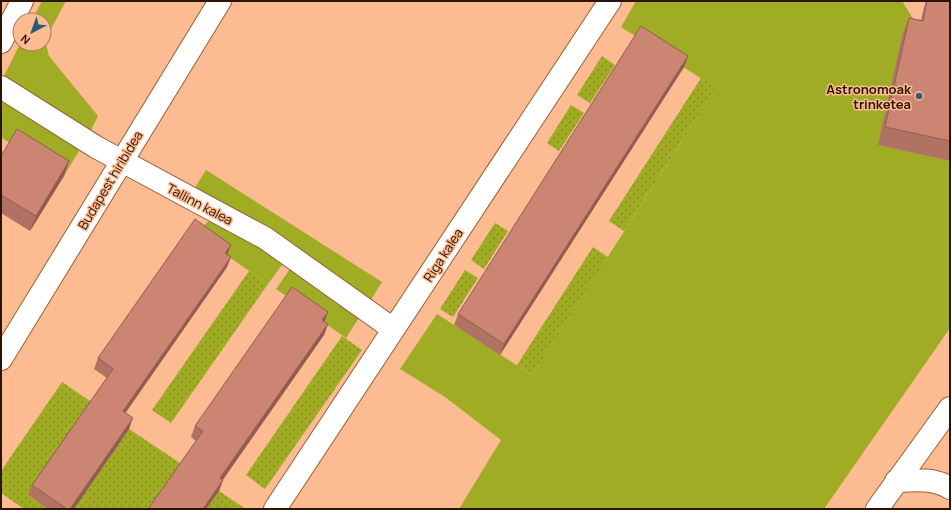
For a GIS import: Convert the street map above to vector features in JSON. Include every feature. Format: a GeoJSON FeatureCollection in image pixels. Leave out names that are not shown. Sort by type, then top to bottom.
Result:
{"type":"FeatureCollection","features":[{"type":"Feature","properties":{"kind":"street"},"geometry":{"type":"LineString","coordinates":[[1,42],[22,1]]}},
{"type":"Feature","properties":{"kind":"street","name":"Budapest hiribidea"},"geometry":{"type":"LineString","coordinates":[[1,359],[220,1]]}},
{"type":"Feature","properties":{"kind":"street","name":"Riga kalea"},"geometry":{"type":"LineString","coordinates":[[275,509],[610,1]]}},
{"type":"Feature","properties":{"kind":"street","name":"Tallinn kalea"},"geometry":{"type":"LineString","coordinates":[[1,86],[96,147],[265,238],[394,329]]}},
{"type":"Feature","properties":{"kind":"street"},"geometry":{"type":"LineString","coordinates":[[877,509],[950,408]]}},
{"type":"Feature","properties":{"kind":"street"},"geometry":{"type":"LineString","coordinates":[[896,481],[919,480],[943,483],[950,488]]}},
{"type":"Feature","properties":{"kind":"green space"},"geometry":{"type":"Polygon","coordinates":[[[42,1],[66,1],[52,27],[52,12],[36,12],[42,1]]]}},
{"type":"Feature","properties":{"kind":"green space"},"geometry":{"type":"Polygon","coordinates":[[[636,1],[902,1],[919,28],[902,36],[879,145],[950,161],[950,328],[824,509],[459,509],[501,440],[445,397],[400,369],[437,314],[532,375],[716,88],[621,27],[636,1]]]}},
{"type":"Feature","properties":{"kind":"green space"},"geometry":{"type":"Polygon","coordinates":[[[16,52],[48,52],[49,56],[98,116],[91,130],[4,76],[16,52]]]}},
{"type":"Feature","properties":{"kind":"green space"},"geometry":{"type":"Polygon","coordinates":[[[602,56],[615,65],[590,103],[577,95],[602,56]]]}},
{"type":"Feature","properties":{"kind":"green space"},"geometry":{"type":"Polygon","coordinates":[[[701,78],[716,88],[624,231],[609,221],[701,78]]]}},
{"type":"Feature","properties":{"kind":"green space"},"geometry":{"type":"Polygon","coordinates":[[[1,97],[82,146],[64,176],[2,138],[1,140],[1,97]]]}},
{"type":"Feature","properties":{"kind":"green space"},"geometry":{"type":"Polygon","coordinates":[[[571,105],[584,113],[559,151],[547,143],[571,105]]]}},
{"type":"Feature","properties":{"kind":"green space"},"geometry":{"type":"Polygon","coordinates":[[[206,170],[382,282],[369,303],[191,194],[206,170]]]}},
{"type":"Feature","properties":{"kind":"green space"},"geometry":{"type":"Polygon","coordinates":[[[214,215],[285,261],[268,284],[196,234],[214,215]]]}},
{"type":"Feature","properties":{"kind":"green space"},"geometry":{"type":"Polygon","coordinates":[[[495,223],[508,231],[484,269],[471,260],[495,223]]]}},
{"type":"Feature","properties":{"kind":"green space"},"geometry":{"type":"Polygon","coordinates":[[[593,247],[608,257],[532,375],[517,365],[593,247]]]}},
{"type":"Feature","properties":{"kind":"green space"},"geometry":{"type":"Polygon","coordinates":[[[292,266],[364,310],[346,338],[276,289],[292,266]]]}},
{"type":"Feature","properties":{"kind":"green space"},"geometry":{"type":"Polygon","coordinates":[[[465,270],[478,278],[453,317],[440,309],[465,270]]]}},
{"type":"Feature","properties":{"kind":"green space"},"geometry":{"type":"Polygon","coordinates":[[[249,271],[268,284],[171,423],[152,410],[249,271]]]}},
{"type":"Feature","properties":{"kind":"green space"},"geometry":{"type":"Polygon","coordinates":[[[342,336],[362,350],[265,489],[246,475],[342,336]]]}},
{"type":"Feature","properties":{"kind":"green space"},"geometry":{"type":"Polygon","coordinates":[[[62,382],[93,403],[28,495],[48,509],[24,509],[1,493],[1,471],[62,382]]]}},
{"type":"Feature","properties":{"kind":"green space"},"geometry":{"type":"Polygon","coordinates":[[[129,429],[183,465],[152,509],[73,509],[129,429]]]}},
{"type":"Feature","properties":{"kind":"green space"},"geometry":{"type":"Polygon","coordinates":[[[219,491],[246,509],[206,509],[219,491]]]}},
{"type":"Feature","properties":{"kind":"building","name":"Astronomoak trinketea"},"geometry":{"type":"Polygon","coordinates":[[[927,1],[950,1],[950,141],[885,127],[909,18],[923,21],[927,1]]]}},
{"type":"Feature","properties":{"kind":"building"},"geometry":{"type":"Polygon","coordinates":[[[641,26],[688,56],[504,344],[458,314],[641,26]]]}},
{"type":"Feature","properties":{"kind":"building"},"geometry":{"type":"Polygon","coordinates":[[[17,129],[69,161],[36,216],[1,195],[1,156],[17,129]]]}},
{"type":"Feature","properties":{"kind":"building"},"geometry":{"type":"Polygon","coordinates":[[[195,219],[231,245],[225,253],[231,257],[123,411],[133,418],[70,509],[67,509],[32,485],[113,369],[98,358],[195,219]]]}},
{"type":"Feature","properties":{"kind":"building"},"geometry":{"type":"Polygon","coordinates":[[[292,287],[328,312],[322,320],[328,324],[220,478],[223,480],[203,509],[148,509],[203,431],[195,426],[292,287]]]}},
{"type":"Feature","properties":{"kind":"place","name":"Astronomoak trinketea"},"geometry":{"type":"Point","coordinates":[919,96]}}]}
